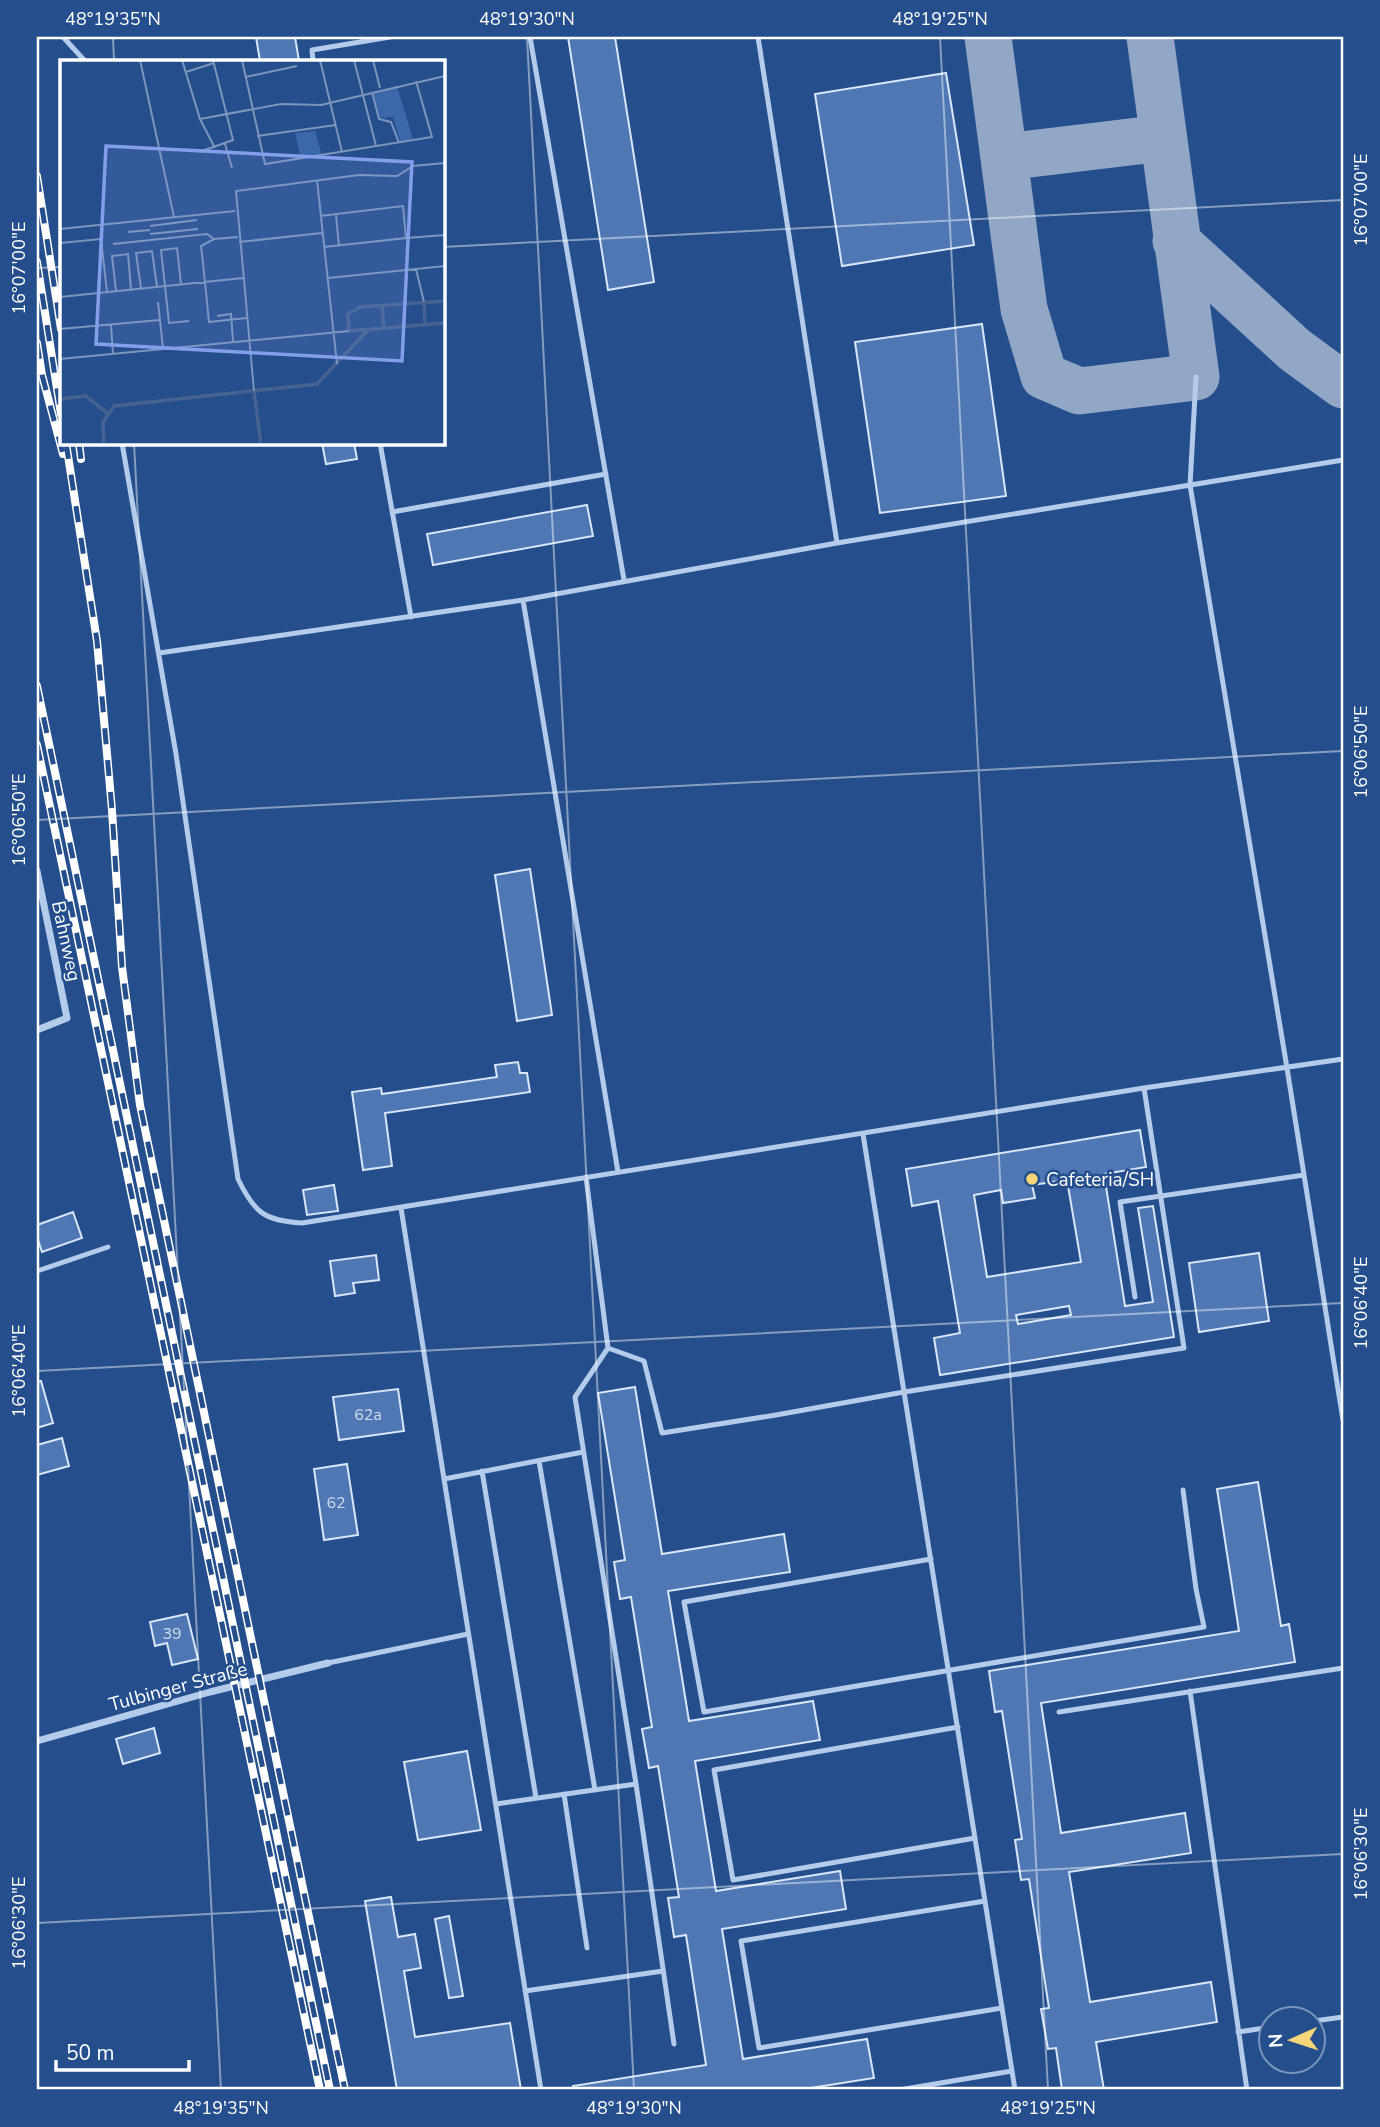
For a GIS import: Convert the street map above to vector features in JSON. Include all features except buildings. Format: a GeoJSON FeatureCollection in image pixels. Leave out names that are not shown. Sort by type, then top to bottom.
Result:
{"type":"FeatureCollection","features":[{"type":"Feature","properties":{"kind":"street","name":"Bahnweg"},"geometry":{"type":"LineString","coordinates":[[37,871],[67,1018],[37,1030]]}},
{"type":"Feature","properties":{"kind":"street","name":"Tulbinger Straße"},"geometry":{"type":"LineString","coordinates":[[37,1741],[328,1662]]}},
{"type":"Feature","properties":{"kind":"lane"},"geometry":{"type":"LineString","coordinates":[[63,37],[84,60]]}},
{"type":"Feature","properties":{"kind":"lane"},"geometry":{"type":"LineString","coordinates":[[313,60],[312,51],[390,37]]}},
{"type":"Feature","properties":{"kind":"lane"},"geometry":{"type":"LineString","coordinates":[[530,37],[624,580]]}},
{"type":"Feature","properties":{"kind":"lane"},"geometry":{"type":"LineString","coordinates":[[758,37],[837,543]]}},
{"type":"Feature","properties":{"kind":"lane"},"geometry":{"type":"LineString","coordinates":[[1196,377],[1190,485],[1343,1420]]}},
{"type":"Feature","properties":{"kind":"lane"},"geometry":{"type":"LineString","coordinates":[[122,444],[159,653],[238,1179],[248,1199],[263,1214],[279,1222],[302,1223],[1144,1088],[1343,1059]]}},
{"type":"Feature","properties":{"kind":"lane"},"geometry":{"type":"LineString","coordinates":[[380,444],[411,617]]}},
{"type":"Feature","properties":{"kind":"lane"},"geometry":{"type":"LineString","coordinates":[[159,653],[523,600],[837,543],[1343,460]]}},
{"type":"Feature","properties":{"kind":"lane"},"geometry":{"type":"LineString","coordinates":[[392,512],[606,474]]}},
{"type":"Feature","properties":{"kind":"lane"},"geometry":{"type":"LineString","coordinates":[[523,600],[618,1172]]}},
{"type":"Feature","properties":{"kind":"lane"},"geometry":{"type":"LineString","coordinates":[[608,1348],[644,1361],[662,1433],[1184,1348],[1144,1088]]}},
{"type":"Feature","properties":{"kind":"lane"},"geometry":{"type":"LineString","coordinates":[[863,1134],[1015,2090]]}},
{"type":"Feature","properties":{"kind":"lane"},"geometry":{"type":"LineString","coordinates":[[1135,1297],[1120,1202],[1304,1175]]}},
{"type":"Feature","properties":{"kind":"lane"},"geometry":{"type":"LineString","coordinates":[[586,1177],[608,1348],[575,1397],[674,2044]]}},
{"type":"Feature","properties":{"kind":"lane"},"geometry":{"type":"LineString","coordinates":[[401,1208],[541,2090]]}},
{"type":"Feature","properties":{"kind":"lane"},"geometry":{"type":"LineString","coordinates":[[37,1271],[108,1247]]}},
{"type":"Feature","properties":{"kind":"lane"},"geometry":{"type":"LineString","coordinates":[[444,1479],[583,1452]]}},
{"type":"Feature","properties":{"kind":"lane"},"geometry":{"type":"LineString","coordinates":[[539,1461],[595,1790]]}},
{"type":"Feature","properties":{"kind":"lane"},"geometry":{"type":"LineString","coordinates":[[482,1471],[536,1798]]}},
{"type":"Feature","properties":{"kind":"lane"},"geometry":{"type":"LineString","coordinates":[[931,1559],[684,1602],[704,1712],[1204,1627],[1196,1589],[1183,1490]]}},
{"type":"Feature","properties":{"kind":"lane"},"geometry":{"type":"LineString","coordinates":[[328,1662],[468,1634]]}},
{"type":"Feature","properties":{"kind":"lane"},"geometry":{"type":"LineString","coordinates":[[1059,1713],[1343,1668]]}},
{"type":"Feature","properties":{"kind":"lane"},"geometry":{"type":"LineString","coordinates":[[1190,1691],[1247,2090]]}},
{"type":"Feature","properties":{"kind":"lane"},"geometry":{"type":"LineString","coordinates":[[958,1727],[714,1769],[733,1880],[975,1838]]}},
{"type":"Feature","properties":{"kind":"lane"},"geometry":{"type":"LineString","coordinates":[[496,1804],[636,1784]]}},
{"type":"Feature","properties":{"kind":"lane"},"geometry":{"type":"LineString","coordinates":[[564,1794],[587,1948]]}},
{"type":"Feature","properties":{"kind":"lane"},"geometry":{"type":"LineString","coordinates":[[985,1901],[741,1941],[758,2048],[1002,2008]]}},
{"type":"Feature","properties":{"kind":"lane"},"geometry":{"type":"LineString","coordinates":[[526,1991],[663,1972]]}},
{"type":"Feature","properties":{"kind":"lane"},"geometry":{"type":"LineString","coordinates":[[1238,2032],[1258,2029]]}},
{"type":"Feature","properties":{"kind":"lane"},"geometry":{"type":"LineString","coordinates":[[899,2090],[1012,2071]]}},
{"type":"Feature","properties":{"kind":"taxiway"},"geometry":{"type":"LineString","coordinates":[[988,37],[1024,309],[1044,376],[1079,391],[1196,377],[1150,37]]}},
{"type":"Feature","properties":{"kind":"taxiway"},"geometry":{"type":"LineString","coordinates":[[1004,157],[1163,138]]}},
{"type":"Feature","properties":{"kind":"taxiway"},"geometry":{"type":"LineString","coordinates":[[1176,241],[1295,350],[1343,385]]}},
{"type":"Feature","properties":{"kind":"railway"},"geometry":{"type":"LineString","coordinates":[[37,176],[60,323]]}},
{"type":"Feature","properties":{"kind":"railway"},"geometry":{"type":"LineString","coordinates":[[37,262],[60,408]]}},
{"type":"Feature","properties":{"kind":"railway"},"geometry":{"type":"LineString","coordinates":[[37,343],[42,375],[60,443]]}},
{"type":"Feature","properties":{"kind":"railway"},"geometry":{"type":"LineString","coordinates":[[60,444],[63,454]]}},
{"type":"Feature","properties":{"kind":"railway"},"geometry":{"type":"LineString","coordinates":[[66,444],[97,641],[122,967],[140,1105],[345,2090]]}},
{"type":"Feature","properties":{"kind":"railway"},"geometry":{"type":"LineString","coordinates":[[79,444],[81,459]]}},
{"type":"Feature","properties":{"kind":"railway"},"geometry":{"type":"LineString","coordinates":[[37,686],[330,2090]]}},
{"type":"Feature","properties":{"kind":"railway"},"geometry":{"type":"LineString","coordinates":[[37,745],[320,2090]]}},
{"type":"Feature","properties":{"kind":"place","name":"Cafeteria/SH"},"geometry":{"type":"Point","coordinates":[1032,1179]}}]}
